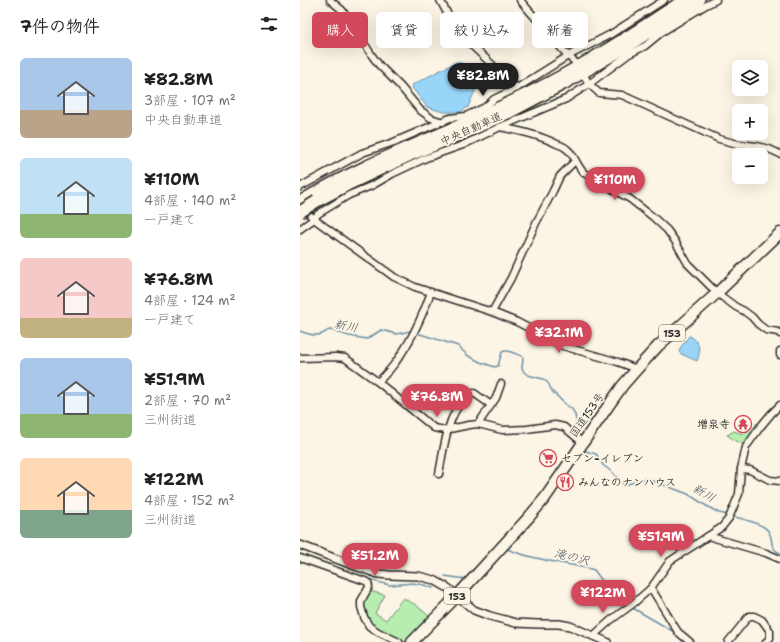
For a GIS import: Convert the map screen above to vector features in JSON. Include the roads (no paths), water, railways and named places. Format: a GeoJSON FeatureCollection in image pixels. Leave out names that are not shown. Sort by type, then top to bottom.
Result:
{"type":"FeatureCollection","features":[{"type":"Feature","properties":{"kind":"highway","name":"中央自動車道"},"geometry":{"type":"LineString","coordinates":[[300,212],[309,200],[355,172],[485,114],[553,81],[588,61],[684,0]]}},
{"type":"Feature","properties":{"kind":"highway","name":"中央自動車道"},"geometry":{"type":"LineString","coordinates":[[309,200],[410,155],[464,133],[559,86],[626,47],[699,0]]}},
{"type":"Feature","properties":{"kind":"highway","name":"国道153号"},"geometry":{"type":"LineString","coordinates":[[412,642],[503,547],[545,498],[611,402],[637,369],[658,346],[717,293],[780,233]]}},
{"type":"Feature","properties":{"kind":"street"},"geometry":{"type":"LineString","coordinates":[[330,0],[342,10],[377,63],[400,86],[420,110],[432,118],[442,121],[448,127]]}},
{"type":"Feature","properties":{"kind":"street"},"geometry":{"type":"LineString","coordinates":[[440,0],[454,26],[466,40],[517,88]]}},
{"type":"Feature","properties":{"kind":"street"},"geometry":{"type":"LineString","coordinates":[[520,0],[568,56],[575,62]]}},
{"type":"Feature","properties":{"kind":"street"},"geometry":{"type":"LineString","coordinates":[[300,187],[362,153],[394,142],[450,118],[466,116],[485,106],[494,99],[517,88],[568,56],[611,34],[664,0]]}},
{"type":"Feature","properties":{"kind":"street"},"geometry":{"type":"LineString","coordinates":[[300,229],[314,219],[318,214],[349,195],[373,185],[426,158],[566,99],[590,84],[629,54],[645,46],[662,32],[716,0]]}},
{"type":"Feature","properties":{"kind":"street"},"geometry":{"type":"LineString","coordinates":[[585,77],[599,93],[622,95],[719,139],[738,144],[757,146],[780,154]]}},
{"type":"Feature","properties":{"kind":"street"},"geometry":{"type":"LineString","coordinates":[[500,127],[531,134],[565,148],[569,151],[579,168],[584,173],[630,199],[667,230],[688,264],[717,293],[752,317],[766,330],[778,332],[780,334]]}},
{"type":"Feature","properties":{"kind":"street"},"geometry":{"type":"LineString","coordinates":[[492,312],[511,278],[536,222],[560,176],[575,161]]}},
{"type":"Feature","properties":{"kind":"street"},"geometry":{"type":"LineString","coordinates":[[300,206],[314,219],[394,277],[415,287],[492,312],[517,322],[564,346],[637,369]]}},
{"type":"Feature","properties":{"kind":"street"},"geometry":{"type":"LineString","coordinates":[[378,382],[403,352],[422,316],[431,292]]}},
{"type":"Feature","properties":{"kind":"street"},"geometry":{"type":"LineString","coordinates":[[300,358],[345,358],[378,382],[434,428],[447,430],[478,424],[502,430],[527,429],[555,425],[564,427],[580,446]]}},
{"type":"Feature","properties":{"kind":"street"},"geometry":{"type":"LineString","coordinates":[[478,424],[496,398],[501,384]]}},
{"type":"Feature","properties":{"kind":"street"},"geometry":{"type":"LineString","coordinates":[[439,474],[447,430],[450,420],[456,410],[464,400],[474,393],[491,405]]}},
{"type":"Feature","properties":{"kind":"street"},"geometry":{"type":"LineString","coordinates":[[593,636],[610,620],[651,588],[670,561],[722,527],[730,515],[739,494],[741,468],[746,447],[761,426],[780,405]]}},
{"type":"Feature","properties":{"kind":"street"},"geometry":{"type":"LineString","coordinates":[[741,468],[750,470],[770,480],[780,481]]}},
{"type":"Feature","properties":{"kind":"street"},"geometry":{"type":"LineString","coordinates":[[708,536],[766,553],[780,559]]}},
{"type":"Feature","properties":{"kind":"street"},"geometry":{"type":"LineString","coordinates":[[300,545],[378,574],[418,576],[434,580],[448,588],[474,610],[490,616],[516,623],[564,625],[607,642]]}},
{"type":"Feature","properties":{"kind":"street"},"geometry":{"type":"LineString","coordinates":[[300,558],[368,582],[369,587],[361,601],[364,617],[369,626],[399,642]]}},
{"type":"Feature","properties":{"kind":"street"},"geometry":{"type":"LineString","coordinates":[[651,588],[678,632],[690,642]]}},
{"type":"Feature","properties":{"kind":"street"},"geometry":{"type":"LineString","coordinates":[[728,642],[749,616],[754,616],[762,620],[770,631],[770,638],[766,642]]}},
{"type":"Feature","properties":{"kind":"water"},"geometry":{"type":"Polygon","coordinates":[[[456,62],[460,62],[476,81],[474,93],[468,107],[460,112],[443,112],[427,107],[413,89],[412,85],[456,62]]]}},
{"type":"Feature","properties":{"kind":"water"},"geometry":{"type":"Polygon","coordinates":[[[689,336],[696,341],[699,347],[697,361],[679,352],[680,348],[689,336]]]}},
{"type":"Feature","properties":{"kind":"waterway","name":"新川"},"geometry":{"type":"LineString","coordinates":[[300,331],[317,335],[331,330],[349,336],[367,339],[381,330],[397,334],[410,331]]}},
{"type":"Feature","properties":{"kind":"waterway","name":"新川"},"geometry":{"type":"LineString","coordinates":[[417,333],[458,346],[467,355],[480,362],[495,367],[498,366],[502,352],[508,351],[522,356],[522,368],[524,372],[528,375],[543,379],[548,383],[552,391],[572,409],[575,415],[578,430],[577,433]]}},
{"type":"Feature","properties":{"kind":"waterway","name":"新川"},"geometry":{"type":"LineString","coordinates":[[582,450],[596,454],[603,465],[624,485],[644,479],[653,481],[688,494],[719,513],[729,515]]}},
{"type":"Feature","properties":{"kind":"waterway","name":"新川"},"geometry":{"type":"LineString","coordinates":[[732,516],[752,522],[766,529],[769,532],[774,548],[780,553]]}},
{"type":"Feature","properties":{"kind":"waterway","name":"滝の沢"},"geometry":{"type":"LineString","coordinates":[[505,548],[536,558],[594,570],[619,603],[628,606]]}},
{"type":"Feature","properties":{"kind":"waterway","name":"滝の沢"},"geometry":{"type":"LineString","coordinates":[[300,554],[377,582],[390,585],[413,583],[433,588]]}},
{"type":"Feature","properties":{"kind":"waterway","name":"滝の沢"},"geometry":{"type":"LineString","coordinates":[[445,576],[465,579],[488,554]]}},
{"type":"Feature","properties":{"kind":"waterway","name":"滝の沢"},"geometry":{"type":"LineString","coordinates":[[631,607],[676,633]]}},
{"type":"Feature","properties":{"kind":"place","name":"増泉寺"},"geometry":{"type":"Point","coordinates":[743,424]}},
{"type":"Feature","properties":{"kind":"place","name":"セブン-イレブン"},"geometry":{"type":"Point","coordinates":[548,458]}},
{"type":"Feature","properties":{"kind":"place","name":"みんなのナンハウス"},"geometry":{"type":"Point","coordinates":[565,482]}}]}
